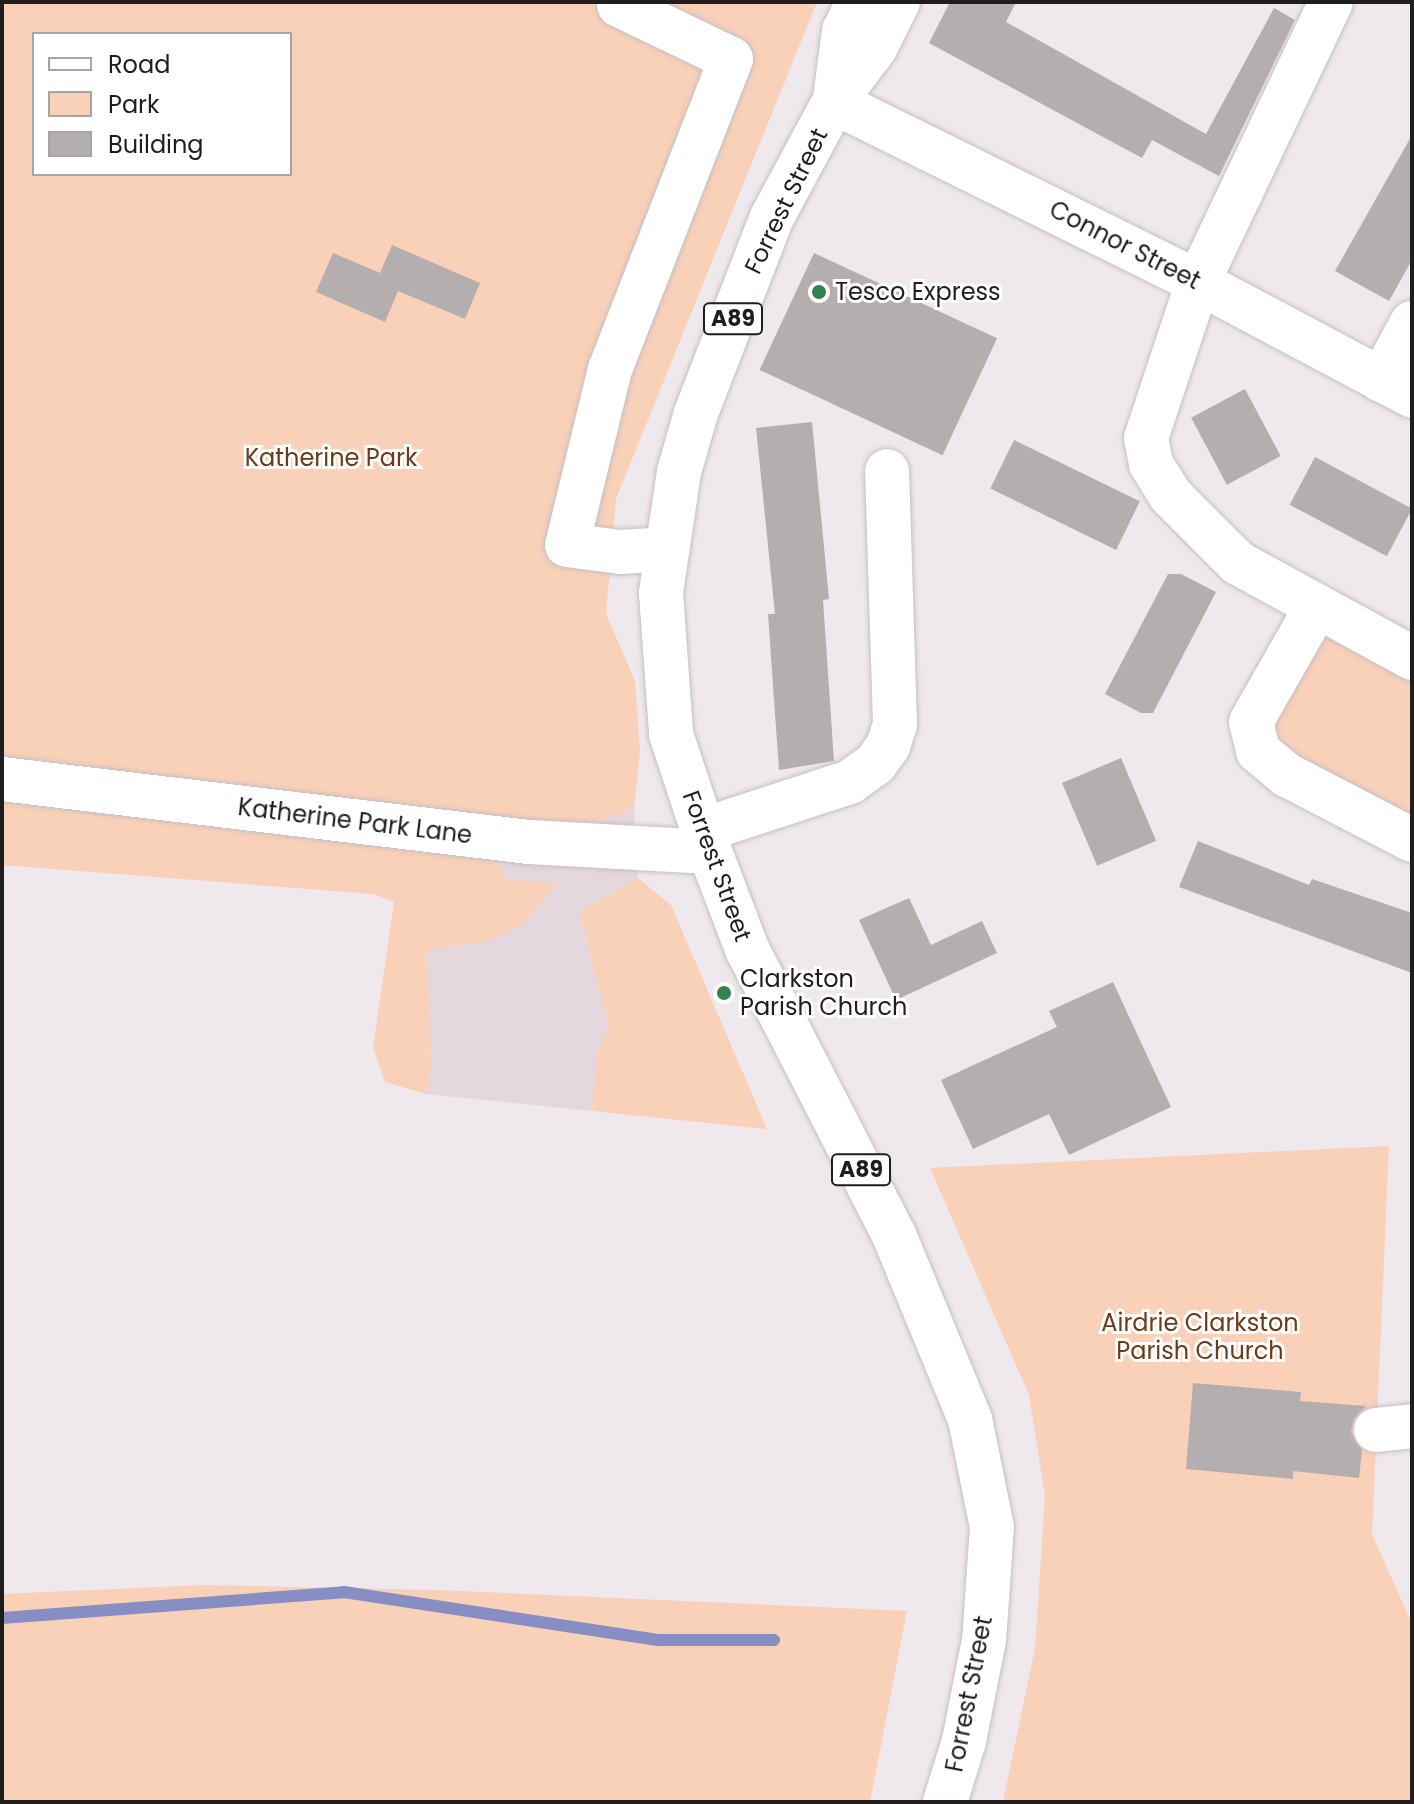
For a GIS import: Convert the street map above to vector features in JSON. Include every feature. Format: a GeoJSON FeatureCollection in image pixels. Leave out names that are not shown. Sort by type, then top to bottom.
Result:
{"type":"FeatureCollection","features":[{"type":"Feature","properties":{"kind":"main road","name":"Forrest Street"},"geometry":{"type":"LineString","coordinates":[[834,102],[844,31],[858,2]]}},
{"type":"Feature","properties":{"kind":"main road","name":"Forrest Street"},"geometry":{"type":"LineString","coordinates":[[898,2],[875,48],[834,102],[772,217],[696,413],[679,472],[661,593],[671,734],[706,841],[747,949],[894,1235],[970,1419],[992,1527],[984,1640],[964,1741],[945,1802]]}},
{"type":"Feature","properties":{"kind":"main road"},"geometry":{"type":"LineString","coordinates":[[1331,2],[1198,282],[1146,438],[1151,464],[1187,516],[1238,563],[1412,658]]}},
{"type":"Feature","properties":{"kind":"main road"},"geometry":{"type":"LineString","coordinates":[[619,5],[731,59],[610,369],[567,545],[621,552],[667,549]]}},
{"type":"Feature","properties":{"kind":"main road","name":"Connor Street"},"geometry":{"type":"LineString","coordinates":[[834,102],[1198,282],[1397,388]]}},
{"type":"Feature","properties":{"kind":"main road"},"geometry":{"type":"LineString","coordinates":[[1397,388],[1412,323]]}},
{"type":"Feature","properties":{"kind":"main road"},"geometry":{"type":"LineString","coordinates":[[706,841],[850,782],[875,764],[888,746],[895,724],[887,471]]}},
{"type":"Feature","properties":{"kind":"main road"},"geometry":{"type":"LineString","coordinates":[[1316,608],[1251,722],[1258,751],[1287,775],[1412,840]]}},
{"type":"Feature","properties":{"kind":"main road","name":"Katherine Park Lane"},"geometry":{"type":"LineString","coordinates":[[2,779],[529,842],[706,841]]}},
{"type":"Feature","properties":{"kind":"shaded area"},"geometry":{"type":"Polygon","coordinates":[[[634,809],[638,878],[579,912],[609,1027],[598,1050],[592,1111],[426,1094],[432,1061],[426,950],[485,942],[555,884],[505,879],[488,838],[495,825],[593,823],[634,809]]]}},
{"type":"Feature","properties":{"kind":"green space","name":"Katherine Park"},"geometry":{"type":"Polygon","coordinates":[[[2,2],[817,2],[616,499],[606,614],[635,681],[640,751],[634,809],[593,823],[495,825],[488,838],[505,879],[557,884],[522,925],[485,942],[426,950],[432,1061],[426,1094],[385,1082],[373,1047],[394,902],[373,894],[2,865],[2,2]]]}},
{"type":"Feature","properties":{"kind":"green space"},"geometry":{"type":"Polygon","coordinates":[[[1319,623],[1412,670],[1412,831],[1291,767],[1261,723],[1319,623]]]}},
{"type":"Feature","properties":{"kind":"green space"},"geometry":{"type":"Polygon","coordinates":[[[638,878],[671,905],[767,1129],[592,1111],[598,1050],[609,1027],[579,912],[638,878]]]}},
{"type":"Feature","properties":{"kind":"green space","name":"Airdrie Clarkston Parish Church"},"geometry":{"type":"Polygon","coordinates":[[[1389,1146],[1372,1534],[1412,1624],[1412,1802],[1003,1802],[1035,1648],[1045,1496],[1029,1395],[930,1168],[1389,1146]]]}},
{"type":"Feature","properties":{"kind":"green space"},"geometry":{"type":"Polygon","coordinates":[[[205,1585],[436,1590],[907,1611],[870,1802],[2,1802],[2,1594],[205,1585]]]}},
{"type":"Feature","properties":{"kind":"building"},"geometry":{"type":"Polygon","coordinates":[[[950,2],[1016,2],[1006,22],[1206,134],[1274,8],[1295,20],[1219,176],[1152,140],[1142,158],[929,43],[950,2]]]}},
{"type":"Feature","properties":{"kind":"building"},"geometry":{"type":"Polygon","coordinates":[[[1412,135],[1412,260],[1389,301],[1335,271],[1412,135]]]}},
{"type":"Feature","properties":{"kind":"building"},"geometry":{"type":"Polygon","coordinates":[[[392,245],[480,283],[465,319],[398,291],[385,322],[316,292],[333,253],[380,273],[392,245]]]}},
{"type":"Feature","properties":{"kind":"building"},"geometry":{"type":"Polygon","coordinates":[[[814,253],[997,338],[943,455],[759,370],[814,253]]]}},
{"type":"Feature","properties":{"kind":"building"},"geometry":{"type":"Polygon","coordinates":[[[1245,389],[1281,456],[1227,485],[1191,418],[1245,389]]]}},
{"type":"Feature","properties":{"kind":"building"},"geometry":{"type":"Polygon","coordinates":[[[812,422],[829,599],[823,600],[834,761],[779,770],[768,614],[775,614],[756,428],[812,422]]]}},
{"type":"Feature","properties":{"kind":"building"},"geometry":{"type":"Polygon","coordinates":[[[1014,440],[1140,501],[1116,550],[990,489],[1014,440]]]}},
{"type":"Feature","properties":{"kind":"building"},"geometry":{"type":"Polygon","coordinates":[[[1315,457],[1412,509],[1387,556],[1290,505],[1315,457]]]}},
{"type":"Feature","properties":{"kind":"building"},"geometry":{"type":"Polygon","coordinates":[[[1168,574],[1181,574],[1216,592],[1153,713],[1141,713],[1105,694],[1168,574]]]}},
{"type":"Feature","properties":{"kind":"building"},"geometry":{"type":"Polygon","coordinates":[[[1121,758],[1156,841],[1097,866],[1062,783],[1121,758]]]}},
{"type":"Feature","properties":{"kind":"building"},"geometry":{"type":"Polygon","coordinates":[[[1198,841],[1309,885],[1312,879],[1412,913],[1412,973],[1179,887],[1198,841]]]}},
{"type":"Feature","properties":{"kind":"building"},"geometry":{"type":"Polygon","coordinates":[[[909,898],[931,945],[982,921],[997,953],[896,1000],[859,920],[909,898]]]}},
{"type":"Feature","properties":{"kind":"building"},"geometry":{"type":"Polygon","coordinates":[[[1113,982],[1171,1107],[1069,1155],[1049,1114],[973,1149],[941,1080],[1057,1027],[1049,1011],[1113,982]]]}},
{"type":"Feature","properties":{"kind":"building","name":"Airdrie Clarkston Parish Church"},"geometry":{"type":"Polygon","coordinates":[[[1193,1383],[1301,1392],[1300,1401],[1366,1406],[1354,1419],[1351,1432],[1362,1450],[1359,1478],[1293,1471],[1293,1479],[1186,1469],[1193,1383]]]}},
{"type":"Feature","properties":{"kind":"waterway"},"geometry":{"type":"LineString","coordinates":[[2,1618],[344,1592],[659,1640],[774,1640]]}},
{"type":"Feature","properties":{"kind":"place","name":"Tesco Express"},"geometry":{"type":"Point","coordinates":[819,292]}},
{"type":"Feature","properties":{"kind":"place","name":"Clarkston Parish Church"},"geometry":{"type":"Point","coordinates":[724,993]}}]}
